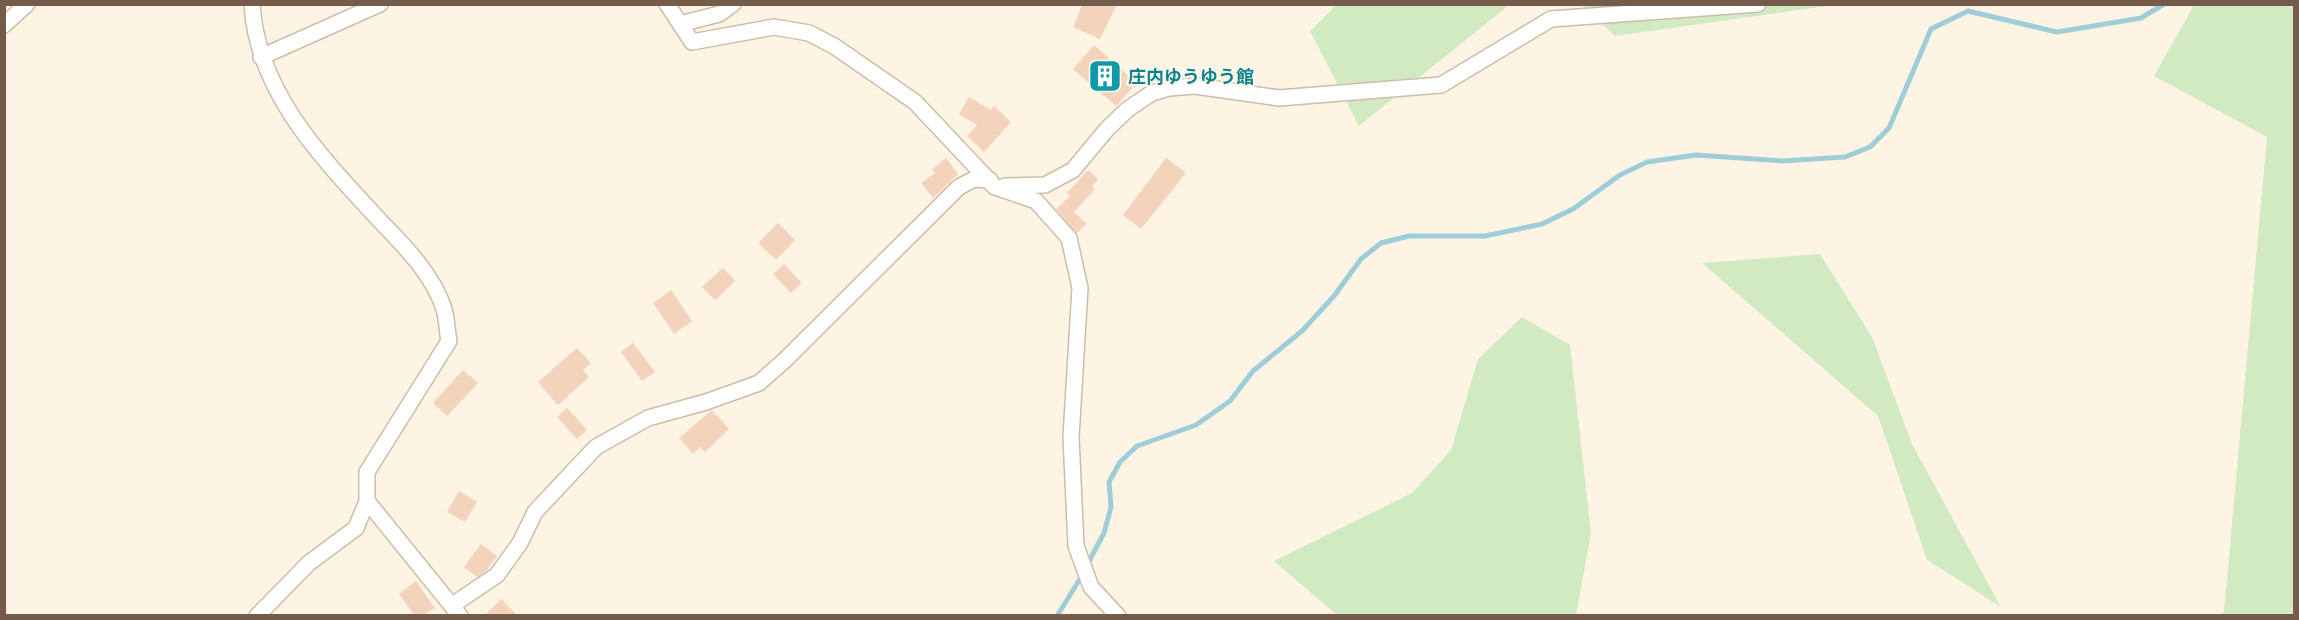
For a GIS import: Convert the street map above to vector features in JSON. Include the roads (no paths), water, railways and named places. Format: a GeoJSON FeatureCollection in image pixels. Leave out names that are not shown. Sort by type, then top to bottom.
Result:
{"type":"FeatureCollection","features":[{"type":"Feature","properties":{"kind":"street"},"geometry":{"type":"LineString","coordinates":[[4,25],[27,4]]}},
{"type":"Feature","properties":{"kind":"street"},"geometry":{"type":"LineString","coordinates":[[252,4],[253,33],[261,57],[290,115],[330,166],[412,255],[428,278],[444,309],[449,341],[367,472],[367,501],[356,528],[309,563],[256,615]]}},
{"type":"Feature","properties":{"kind":"street"},"geometry":{"type":"LineString","coordinates":[[261,57],[380,4]]}},
{"type":"Feature","properties":{"kind":"street"},"geometry":{"type":"LineString","coordinates":[[667,4],[692,42],[774,27],[809,33],[834,46],[915,102],[992,184],[1045,185],[1073,170],[1107,129],[1128,109],[1152,93],[1169,88],[1195,86],[1279,98],[1441,85],[1551,19],[1758,4]]}},
{"type":"Feature","properties":{"kind":"street"},"geometry":{"type":"LineString","coordinates":[[680,24],[719,14],[733,4]]}},
{"type":"Feature","properties":{"kind":"street"},"geometry":{"type":"LineString","coordinates":[[367,501],[457,610],[497,575],[520,543],[535,512],[596,447],[648,418],[706,402],[759,383],[960,187],[974,179],[1036,201],[1069,238],[1080,288],[1071,437],[1076,546],[1091,587],[1118,615]]}},
{"type":"Feature","properties":{"kind":"waterway"},"geometry":{"type":"LineString","coordinates":[[1087,565],[1104,533],[1111,507],[1109,482],[1120,462],[1137,446],[1196,425],[1230,401],[1253,371],[1302,331],[1334,296],[1361,259],[1381,243],[1409,236],[1485,236],[1542,224],[1573,209],[1620,175],[1647,162],[1696,155],[1782,161],[1845,157],[1870,147],[1889,128],[1931,29],[1968,11],[2057,32],[2141,18],[2164,4]]}},
{"type":"Feature","properties":{"kind":"waterway"},"geometry":{"type":"LineString","coordinates":[[1057,616],[1083,574]]}},
{"type":"Feature","properties":{"kind":"place","name":"庄内ゆうゆう館"},"geometry":{"type":"Point","coordinates":[1105,76]}}]}
